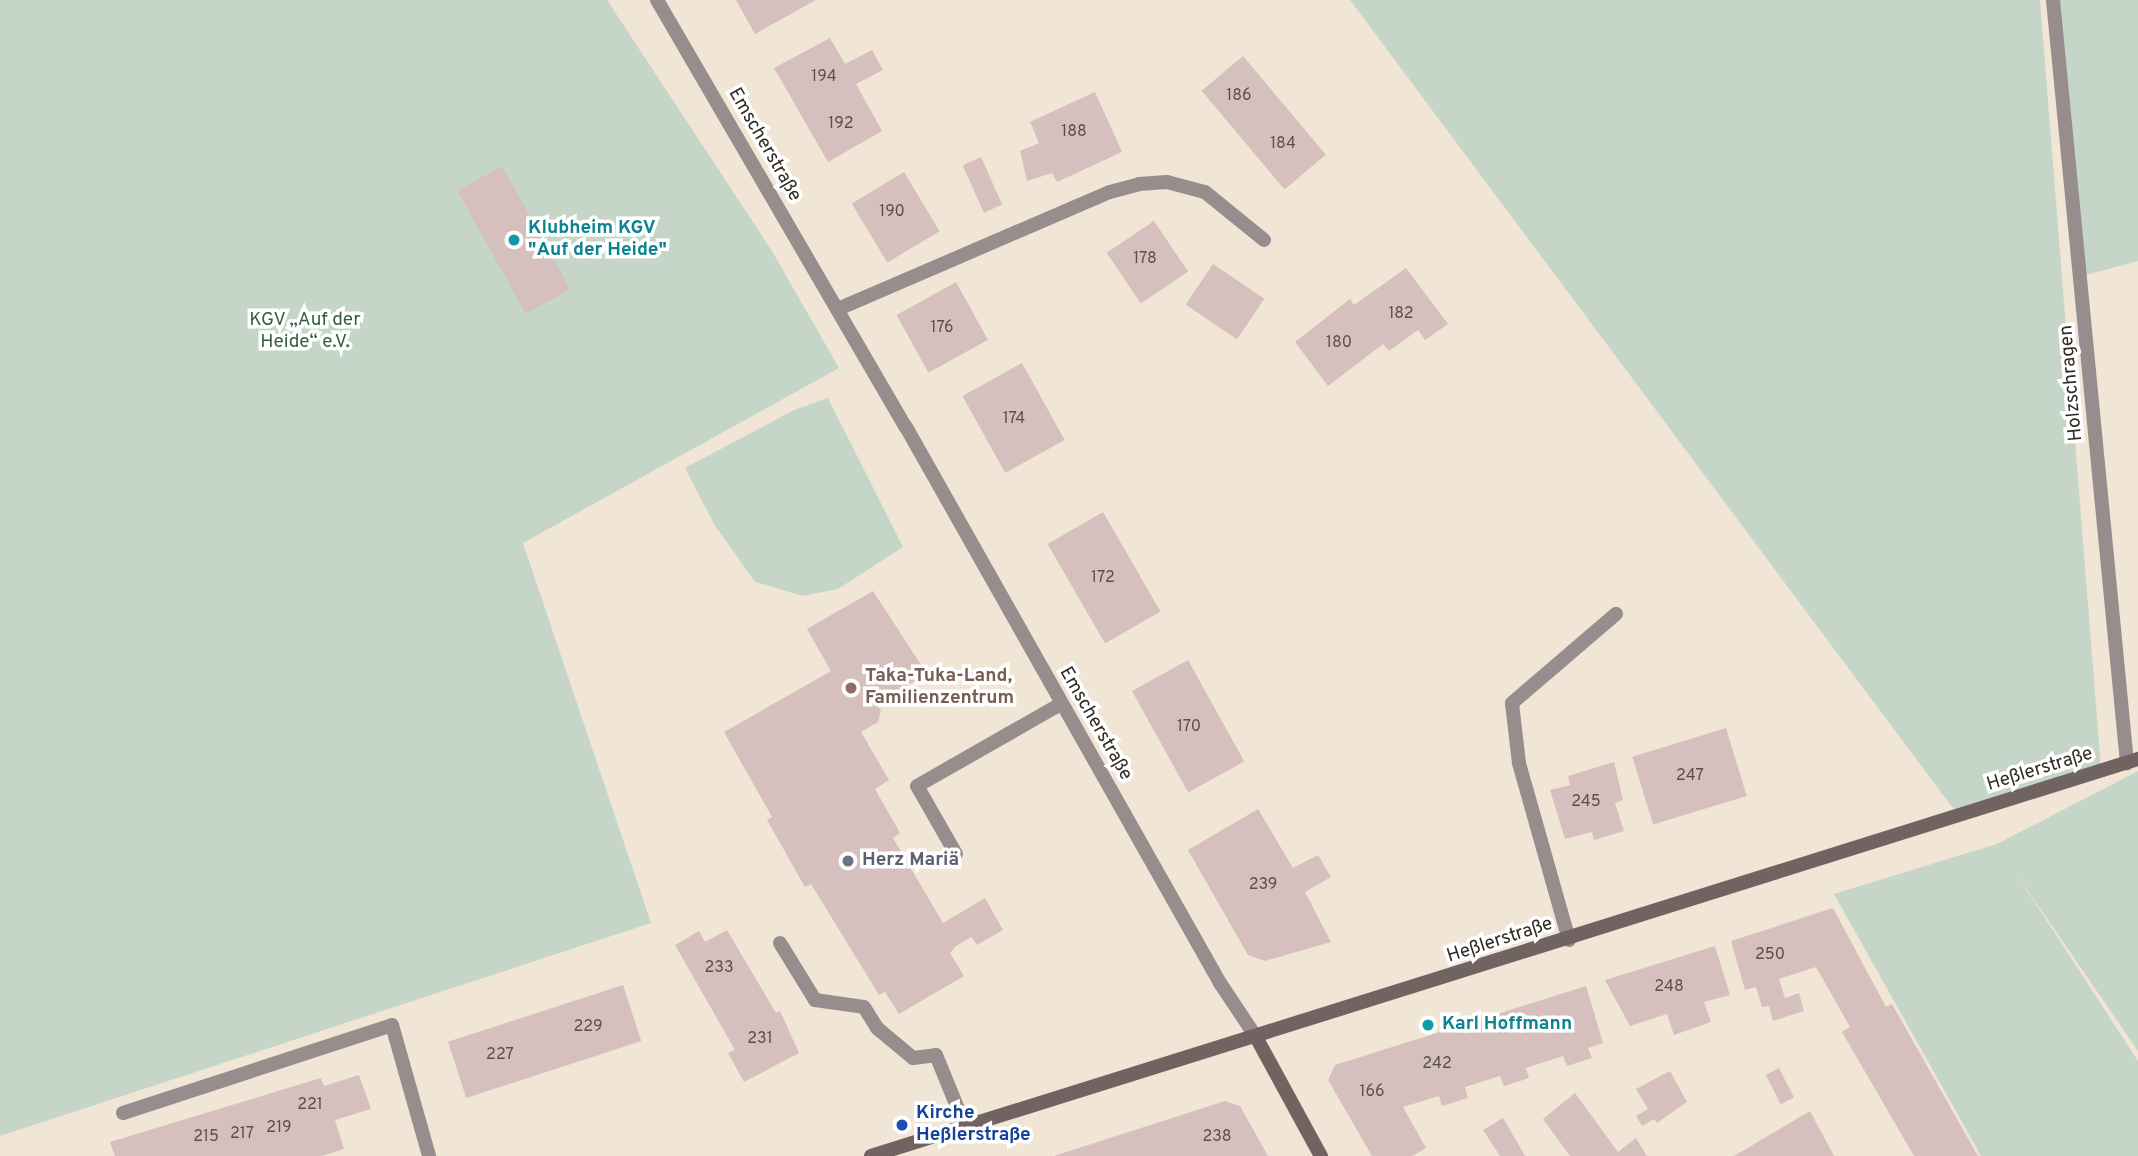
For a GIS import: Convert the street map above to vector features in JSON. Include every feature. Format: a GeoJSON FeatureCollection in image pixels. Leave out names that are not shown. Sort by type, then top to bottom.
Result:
{"type":"FeatureCollection","features":[{"type":"Feature","properties":{"kind":"street","name":"Emscherstraße"},"geometry":{"type":"LineString","coordinates":[[657,0],[838,309],[1062,704],[1256,1037],[1321,1156]]}},
{"type":"Feature","properties":{"kind":"street","name":"Holzschragen"},"geometry":{"type":"LineString","coordinates":[[2053,0],[2128,762]]}},
{"type":"Feature","properties":{"kind":"street"},"geometry":{"type":"LineString","coordinates":[[838,309],[1110,192],[1139,184],[1167,182],[1205,192],[1264,240]]}},
{"type":"Feature","properties":{"kind":"street"},"geometry":{"type":"LineString","coordinates":[[1569,940],[1519,763],[1512,703],[1616,614]]}},
{"type":"Feature","properties":{"kind":"street"},"geometry":{"type":"LineString","coordinates":[[956,854],[917,786],[1062,704]]}},
{"type":"Feature","properties":{"kind":"street","name":"Heßlerstraße"},"geometry":{"type":"LineString","coordinates":[[871,1156],[1569,940],[2128,762]]}},
{"type":"Feature","properties":{"kind":"street"},"geometry":{"type":"LineString","coordinates":[[780,943],[815,1000],[864,1007],[877,1028],[913,1058],[936,1055],[965,1126]]}},
{"type":"Feature","properties":{"kind":"street"},"geometry":{"type":"LineString","coordinates":[[124,1113],[392,1025],[429,1156]]}},
{"type":"Feature","properties":{"kind":"green space","name":"KGV „Auf der Heide“ e.V."},"geometry":{"type":"Polygon","coordinates":[[[0,0],[607,0],[772,251],[839,368],[523,543],[651,923],[0,1136],[0,0]]]}},
{"type":"Feature","properties":{"kind":"green space"},"geometry":{"type":"Polygon","coordinates":[[[1350,0],[2040,0],[2101,768],[1955,811],[1350,0]]]}},
{"type":"Feature","properties":{"kind":"green space"},"geometry":{"type":"Polygon","coordinates":[[[2049,0],[2138,0],[2138,261],[2082,276],[2049,0]]]}},
{"type":"Feature","properties":{"kind":"green space"},"geometry":{"type":"Polygon","coordinates":[[[828,398],[903,547],[838,589],[803,596],[755,582],[714,524],[685,468],[794,410],[828,398]]]}},
{"type":"Feature","properties":{"kind":"green space"},"geometry":{"type":"Polygon","coordinates":[[[2138,771],[2138,1051],[2015,872],[2138,1061],[2138,1156],[1981,1156],[1834,894],[1997,844],[2138,771]]]}},
{"type":"Feature","properties":{"kind":"building"},"geometry":{"type":"Polygon","coordinates":[[[736,0],[816,0],[755,34],[736,0]]]}},
{"type":"Feature","properties":{"kind":"building"},"geometry":{"type":"Polygon","coordinates":[[[830,38],[845,64],[872,50],[883,70],[856,84],[882,131],[828,162],[774,68],[830,38]]]}},
{"type":"Feature","properties":{"kind":"building"},"geometry":{"type":"Polygon","coordinates":[[[1243,56],[1326,155],[1285,190],[1202,91],[1243,56]]]}},
{"type":"Feature","properties":{"kind":"building"},"geometry":{"type":"Polygon","coordinates":[[[1095,92],[1122,152],[1057,182],[1052,173],[1027,181],[1020,151],[1039,143],[1030,122],[1095,92]]]}},
{"type":"Feature","properties":{"kind":"building"},"geometry":{"type":"Polygon","coordinates":[[[981,157],[1002,205],[984,213],[963,165],[981,157]]]}},
{"type":"Feature","properties":{"kind":"building","name":"Klubheim KGV \"Auf der Heide\""},"geometry":{"type":"Polygon","coordinates":[[[502,166],[570,289],[526,314],[457,191],[502,166]]]}},
{"type":"Feature","properties":{"kind":"building"},"geometry":{"type":"Polygon","coordinates":[[[904,172],[940,231],[887,263],[852,203],[904,172]]]}},
{"type":"Feature","properties":{"kind":"building"},"geometry":{"type":"Polygon","coordinates":[[[1154,221],[1188,272],[1141,303],[1107,253],[1154,221]]]}},
{"type":"Feature","properties":{"kind":"building"},"geometry":{"type":"Polygon","coordinates":[[[1213,264],[1264,299],[1237,339],[1186,305],[1213,264]]]}},
{"type":"Feature","properties":{"kind":"building"},"geometry":{"type":"Polygon","coordinates":[[[1406,268],[1448,324],[1425,340],[1418,330],[1389,351],[1383,344],[1328,386],[1295,342],[1350,299],[1354,305],[1406,268]]]}},
{"type":"Feature","properties":{"kind":"building"},"geometry":{"type":"Polygon","coordinates":[[[956,282],[988,340],[929,373],[897,315],[956,282]]]}},
{"type":"Feature","properties":{"kind":"building"},"geometry":{"type":"Polygon","coordinates":[[[1022,363],[1065,440],[1005,473],[963,396],[1022,363]]]}},
{"type":"Feature","properties":{"kind":"building"},"geometry":{"type":"Polygon","coordinates":[[[1103,512],[1160,612],[1105,644],[1048,544],[1103,512]]]}},
{"type":"Feature","properties":{"kind":"building","name":"Herz Mariä"},"geometry":{"type":"Polygon","coordinates":[[[873,591],[927,674],[876,703],[881,711],[878,722],[861,732],[889,780],[875,789],[900,833],[893,838],[943,923],[985,898],[1003,930],[977,945],[971,937],[956,946],[950,953],[964,976],[899,1014],[885,992],[879,995],[811,884],[805,887],[767,820],[772,817],[724,732],[831,671],[807,629],[873,591]]]}},
{"type":"Feature","properties":{"kind":"building"},"geometry":{"type":"Polygon","coordinates":[[[1188,660],[1244,761],[1188,792],[1132,691],[1188,660]]]}},
{"type":"Feature","properties":{"kind":"building"},"geometry":{"type":"Polygon","coordinates":[[[1726,728],[1747,796],[1653,825],[1632,757],[1726,728]]]}},
{"type":"Feature","properties":{"kind":"building"},"geometry":{"type":"Polygon","coordinates":[[[1614,762],[1623,800],[1615,803],[1624,831],[1594,840],[1592,832],[1565,839],[1550,790],[1570,785],[1568,776],[1614,762]]]}},
{"type":"Feature","properties":{"kind":"building"},"geometry":{"type":"Polygon","coordinates":[[[1258,809],[1293,868],[1318,855],[1331,877],[1305,892],[1331,942],[1265,961],[1248,955],[1188,850],[1258,809]]]}},
{"type":"Feature","properties":{"kind":"building"},"geometry":{"type":"Polygon","coordinates":[[[1833,908],[1886,1007],[1892,1004],[1978,1156],[1914,1156],[1842,1032],[1850,1027],[1816,967],[1779,979],[1785,998],[1799,993],[1804,1011],[1773,1021],[1769,1006],[1762,1007],[1756,987],[1745,990],[1731,941],[1833,908]]]}},
{"type":"Feature","properties":{"kind":"building"},"geometry":{"type":"Polygon","coordinates":[[[727,930],[776,1013],[780,1011],[799,1053],[744,1082],[728,1053],[735,1050],[675,945],[699,931],[705,942],[727,930]]]}},
{"type":"Feature","properties":{"kind":"building"},"geometry":{"type":"Polygon","coordinates":[[[1715,946],[1730,995],[1704,1002],[1711,1022],[1674,1035],[1667,1014],[1630,1026],[1605,980],[1715,946]]]}},
{"type":"Feature","properties":{"kind":"building"},"geometry":{"type":"Polygon","coordinates":[[[623,985],[641,1041],[466,1098],[448,1042],[623,985]]]}},
{"type":"Feature","properties":{"kind":"building"},"geometry":{"type":"Polygon","coordinates":[[[1586,986],[1603,1043],[1588,1048],[1592,1058],[1567,1066],[1563,1056],[1526,1068],[1529,1078],[1504,1086],[1500,1076],[1465,1087],[1468,1098],[1442,1106],[1439,1096],[1403,1107],[1426,1148],[1412,1156],[1372,1156],[1328,1080],[1335,1065],[1586,986]]]}},
{"type":"Feature","properties":{"kind":"building"},"geometry":{"type":"Polygon","coordinates":[[[1779,1068],[1794,1097],[1781,1104],[1766,1075],[1779,1068]]]}},
{"type":"Feature","properties":{"kind":"building"},"geometry":{"type":"Polygon","coordinates":[[[1670,1071],[1687,1102],[1657,1123],[1654,1119],[1642,1126],[1636,1116],[1648,1109],[1636,1089],[1670,1071]]]}},
{"type":"Feature","properties":{"kind":"building"},"geometry":{"type":"Polygon","coordinates":[[[359,1075],[371,1109],[335,1120],[344,1149],[322,1156],[115,1156],[110,1142],[321,1078],[324,1086],[359,1075]]]}},
{"type":"Feature","properties":{"kind":"building"},"geometry":{"type":"Polygon","coordinates":[[[1575,1093],[1618,1152],[1636,1138],[1647,1156],[1570,1156],[1543,1119],[1575,1093]]]}},
{"type":"Feature","properties":{"kind":"building"},"geometry":{"type":"Polygon","coordinates":[[[1225,1101],[1240,1106],[1268,1156],[1054,1156],[1225,1101]]]}},
{"type":"Feature","properties":{"kind":"building"},"geometry":{"type":"Polygon","coordinates":[[[1810,1111],[1834,1156],[1734,1156],[1810,1111]]]}},
{"type":"Feature","properties":{"kind":"building"},"geometry":{"type":"Polygon","coordinates":[[[1503,1118],[1525,1156],[1500,1156],[1483,1130],[1503,1118]]]}},
{"type":"Feature","properties":{"kind":"place","name":"Klubheim KGV \"Auf der Heide\""},"geometry":{"type":"Point","coordinates":[514,240]}},
{"type":"Feature","properties":{"kind":"place","name":"Taka-Tuka-Land, Familienzentrum"},"geometry":{"type":"Point","coordinates":[851,688]}},
{"type":"Feature","properties":{"kind":"place","name":"Herz Mariä"},"geometry":{"type":"Point","coordinates":[848,861]}},
{"type":"Feature","properties":{"kind":"place","name":"Karl Hoffmann"},"geometry":{"type":"Point","coordinates":[1428,1025]}},
{"type":"Feature","properties":{"kind":"place","name":"Kirche Heßlerstraße"},"geometry":{"type":"Point","coordinates":[902,1125]}}]}
